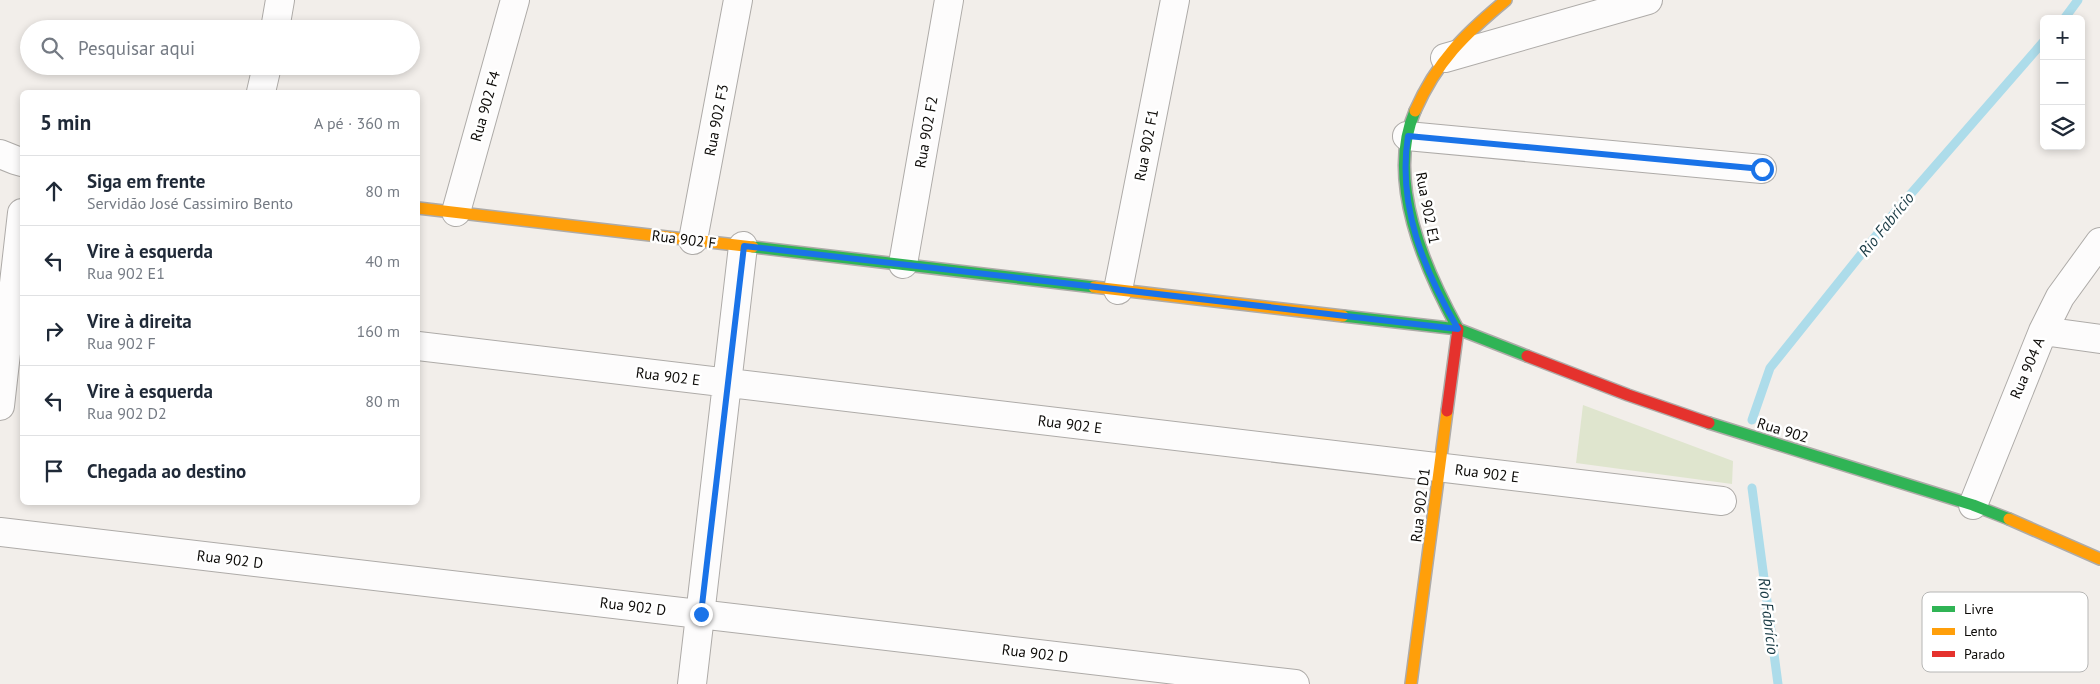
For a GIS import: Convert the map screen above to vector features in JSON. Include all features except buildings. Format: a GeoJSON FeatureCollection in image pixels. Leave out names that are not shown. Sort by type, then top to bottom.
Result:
{"type":"FeatureCollection","features":[{"type":"Feature","properties":{"kind":"street"},"geometry":{"type":"LineString","coordinates":[[276,20],[280,0]]}},
{"type":"Feature","properties":{"kind":"street","name":"Rua 902 F4"},"geometry":{"type":"LineString","coordinates":[[456,212],[515,0]]}},
{"type":"Feature","properties":{"kind":"street","name":"Rua 902 F3"},"geometry":{"type":"LineString","coordinates":[[693,240],[738,0]]}},
{"type":"Feature","properties":{"kind":"street","name":"Rua 902 F2"},"geometry":{"type":"LineString","coordinates":[[903,264],[949,0]]}},
{"type":"Feature","properties":{"kind":"street","name":"Rua 902 F1"},"geometry":{"type":"LineString","coordinates":[[1118,290],[1174,0]]}},
{"type":"Feature","properties":{"kind":"street","name":"Rua 902 E1"},"geometry":{"type":"LineString","coordinates":[[1458,329],[1436,292],[1420,252],[1405,185],[1404,158],[1414,111],[1426,85],[1445,58],[1468,33],[1506,0]]}},
{"type":"Feature","properties":{"kind":"street"},"geometry":{"type":"LineString","coordinates":[[1445,58],[1648,0]]}},
{"type":"Feature","properties":{"kind":"street"},"geometry":{"type":"LineString","coordinates":[[261,90],[265,75]]}},
{"type":"Feature","properties":{"kind":"street"},"geometry":{"type":"LineString","coordinates":[[1408,136],[1762,169]]}},
{"type":"Feature","properties":{"kind":"street"},"geometry":{"type":"LineString","coordinates":[[0,154],[20,161]]}},
{"type":"Feature","properties":{"kind":"street","name":"Rua 902 F"},"geometry":{"type":"LineString","coordinates":[[420,208],[1458,329]]}},
{"type":"Feature","properties":{"kind":"street"},"geometry":{"type":"LineString","coordinates":[[0,406],[20,230]]}},
{"type":"Feature","properties":{"kind":"street","name":"Rua 904 A"},"geometry":{"type":"LineString","coordinates":[[1973,505],[2043,331],[2060,297],[2100,242]]}},
{"type":"Feature","properties":{"kind":"street"},"geometry":{"type":"LineString","coordinates":[[692,684],[744,246]]}},
{"type":"Feature","properties":{"kind":"street","name":"Rua 902 D1"},"geometry":{"type":"LineString","coordinates":[[1412,684],[1458,329]]}},
{"type":"Feature","properties":{"kind":"street","name":"Rua 902"},"geometry":{"type":"LineString","coordinates":[[1458,329],[1628,395],[1691,417],[1973,505],[2026,525],[2100,559]]}},
{"type":"Feature","properties":{"kind":"street"},"geometry":{"type":"LineString","coordinates":[[2043,331],[2100,340]]}},
{"type":"Feature","properties":{"kind":"street","name":"Rua 902 E"},"geometry":{"type":"LineString","coordinates":[[420,346],[1722,501]]}},
{"type":"Feature","properties":{"kind":"street","name":"Rua 902 D"},"geometry":{"type":"LineString","coordinates":[[0,532],[1295,684]]}},
{"type":"Feature","properties":{"kind":"green space"},"geometry":{"type":"Polygon","coordinates":[[[1583,405],[1733,461],[1732,484],[1576,463],[1583,405]]]}},
{"type":"Feature","properties":{"kind":"waterway","name":"Rio Fabrício"},"geometry":{"type":"LineString","coordinates":[[2067,15],[2078,0]]}},
{"type":"Feature","properties":{"kind":"waterway","name":"Rio Fabrício"},"geometry":{"type":"LineString","coordinates":[[1752,420],[1770,368],[1895,212],[2040,46]]}},
{"type":"Feature","properties":{"kind":"waterway","name":"Rio Fabrício"},"geometry":{"type":"LineString","coordinates":[[1752,488],[1778,684]]}},
{"type":"Feature","properties":{"kind":"traffic: fast"},"geometry":{"type":"LineString","coordinates":[[1415,111],[1407,138],[1404,166],[1407,194],[1422,252],[1445,305],[1458,329]]}},
{"type":"Feature","properties":{"kind":"traffic: fast"},"geometry":{"type":"LineString","coordinates":[[753,247],[1094,287]]}},
{"type":"Feature","properties":{"kind":"traffic: fast"},"geometry":{"type":"LineString","coordinates":[[1343,316],[1458,329],[1527,356]]}},
{"type":"Feature","properties":{"kind":"traffic: fast"},"geometry":{"type":"LineString","coordinates":[[1709,423],[1973,505],[2009,519]]}},
{"type":"Feature","properties":{"kind":"traffic: slow"},"geometry":{"type":"LineString","coordinates":[[1415,111],[1433,77],[1453,49],[1506,0]]}},
{"type":"Feature","properties":{"kind":"traffic: slow"},"geometry":{"type":"LineString","coordinates":[[420,208],[753,247]]}},
{"type":"Feature","properties":{"kind":"traffic: slow"},"geometry":{"type":"LineString","coordinates":[[1094,287],[1343,316]]}},
{"type":"Feature","properties":{"kind":"traffic: slow"},"geometry":{"type":"LineString","coordinates":[[1411,684],[1447,411]]}},
{"type":"Feature","properties":{"kind":"traffic: slow"},"geometry":{"type":"LineString","coordinates":[[2009,519],[2100,559]]}},
{"type":"Feature","properties":{"kind":"traffic: jam"},"geometry":{"type":"LineString","coordinates":[[1447,411],[1458,329]]}},
{"type":"Feature","properties":{"kind":"traffic: jam"},"geometry":{"type":"LineString","coordinates":[[1527,356],[1628,395],[1709,423]]}},
{"type":"Feature","properties":{"kind":"route"},"geometry":{"type":"LineString","coordinates":[[701,614],[744,246],[1458,329],[1436,292],[1420,252],[1405,185],[1404,158],[1408,136],[1762,169]]}}]}
